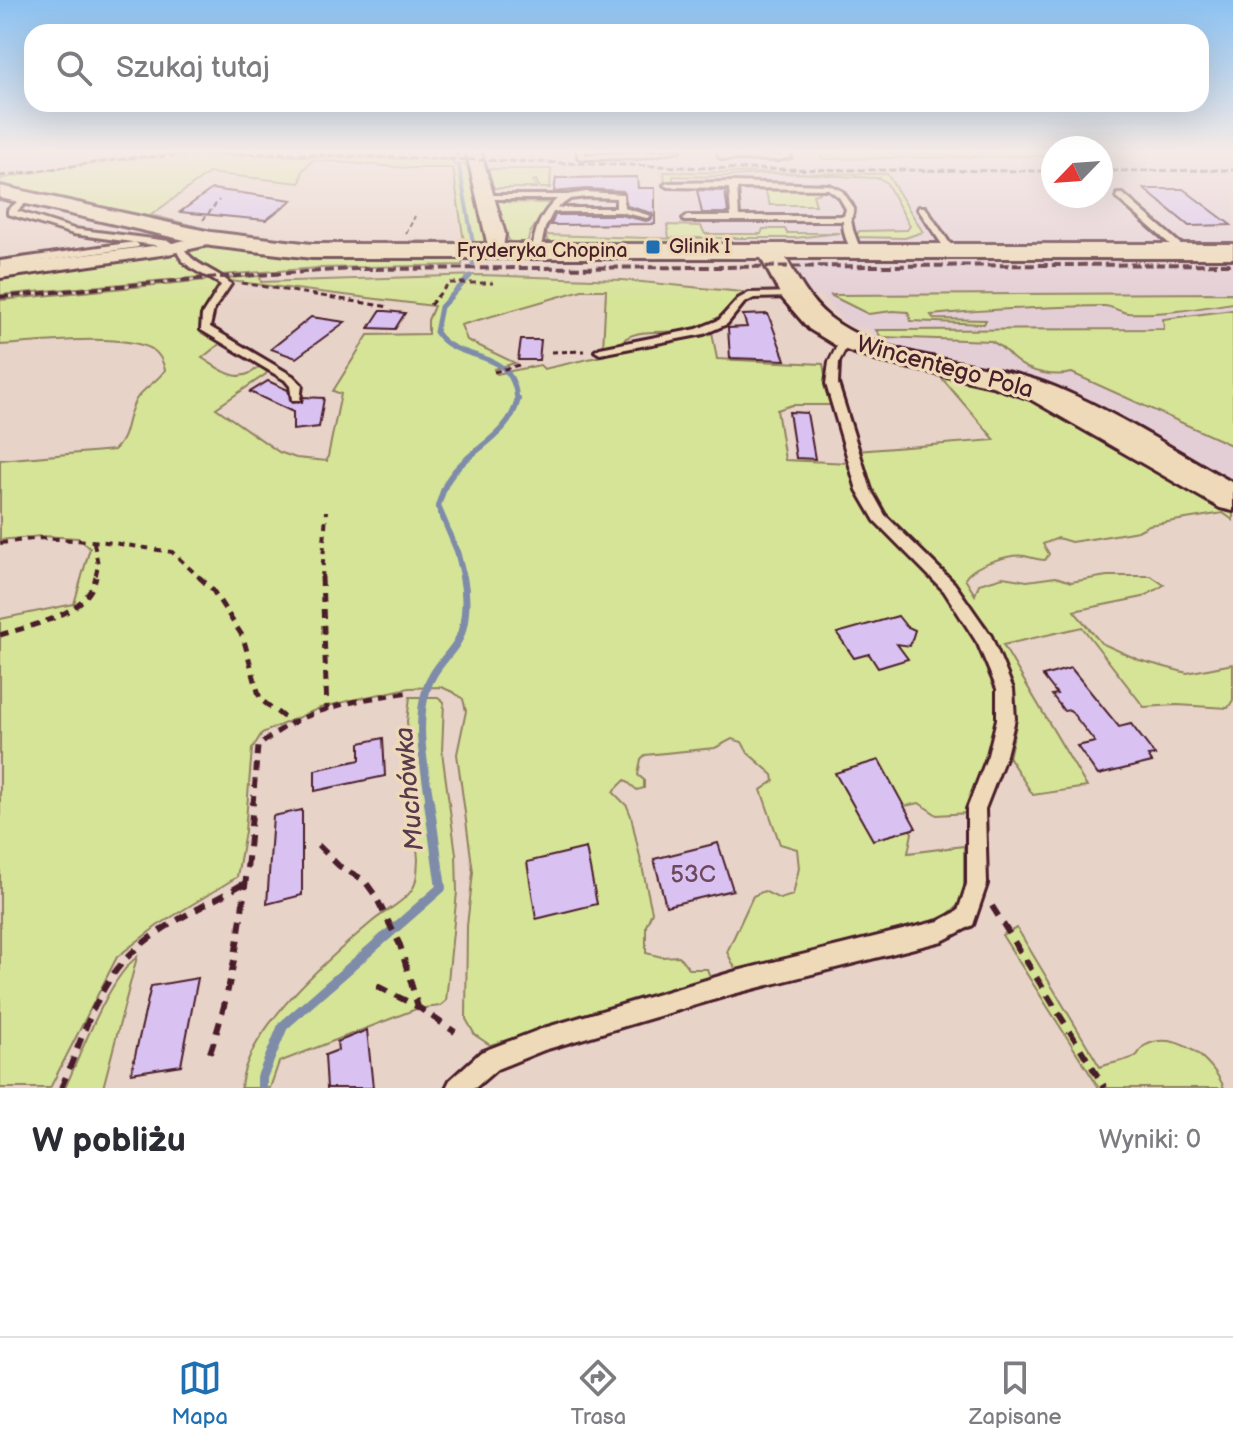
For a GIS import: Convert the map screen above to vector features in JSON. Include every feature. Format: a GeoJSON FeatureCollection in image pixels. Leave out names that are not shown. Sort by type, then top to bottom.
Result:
{"type":"FeatureCollection","features":[{"type":"Feature","properties":{"kind":"street","name":"Fryderyka Chopina"},"geometry":{"type":"LineString","coordinates":[[42,201],[312,251],[1233,251]]}},
{"type":"Feature","properties":{"kind":"street"},"geometry":{"type":"LineString","coordinates":[[485,201],[496,234],[496,251]]}},
{"type":"Feature","properties":{"kind":"street"},"geometry":{"type":"LineString","coordinates":[[0,272],[174,246],[206,231]]}},
{"type":"Feature","properties":{"kind":"street","name":"Wincentego Pola"},"geometry":{"type":"LineString","coordinates":[[770,252],[791,295],[811,319],[845,340],[892,356],[981,372],[1043,393],[1233,499]]}},
{"type":"Feature","properties":{"kind":"lane"},"geometry":{"type":"LineString","coordinates":[[24,201],[11,212],[73,231],[174,246],[190,264],[225,282],[225,289],[208,311],[205,328],[289,378],[296,385],[296,398]]}},
{"type":"Feature","properties":{"kind":"lane"},"geometry":{"type":"LineString","coordinates":[[536,251],[537,237],[552,210],[563,201]]}},
{"type":"Feature","properties":{"kind":"lane"},"geometry":{"type":"LineString","coordinates":[[620,201],[620,210]]}},
{"type":"Feature","properties":{"kind":"lane"},"geometry":{"type":"LineString","coordinates":[[734,201],[735,218]]}},
{"type":"Feature","properties":{"kind":"lane"},"geometry":{"type":"LineString","coordinates":[[846,201],[850,209],[846,218],[857,251]]}},
{"type":"Feature","properties":{"kind":"lane"},"geometry":{"type":"LineString","coordinates":[[1125,201],[1183,251]]}},
{"type":"Feature","properties":{"kind":"lane"},"geometry":{"type":"LineString","coordinates":[[922,209],[951,251]]}},
{"type":"Feature","properties":{"kind":"lane"},"geometry":{"type":"LineString","coordinates":[[552,210],[620,210],[647,216]]}},
{"type":"Feature","properties":{"kind":"lane"},"geometry":{"type":"LineString","coordinates":[[687,219],[846,218]]}},
{"type":"Feature","properties":{"kind":"lane"},"geometry":{"type":"LineString","coordinates":[[0,264],[151,243]]}},
{"type":"Feature","properties":{"kind":"lane"},"geometry":{"type":"LineString","coordinates":[[600,351],[700,332],[723,322],[741,301],[752,295],[791,295]]}},
{"type":"Feature","properties":{"kind":"lane"},"geometry":{"type":"LineString","coordinates":[[458,1088],[489,1060],[544,1039],[733,983],[942,931],[966,918],[977,884],[976,809],[997,755],[1006,719],[1005,689],[985,641],[949,587],[880,518],[864,490],[832,384],[834,362],[845,340]]}},
{"type":"Feature","properties":{"kind":"path"},"geometry":{"type":"LineString","coordinates":[[206,231],[219,201]]}},
{"type":"Feature","properties":{"kind":"path"},"geometry":{"type":"LineString","coordinates":[[403,237],[415,216]]}},
{"type":"Feature","properties":{"kind":"path"},"geometry":{"type":"LineString","coordinates":[[430,305],[444,286],[457,281],[493,283]]}},
{"type":"Feature","properties":{"kind":"path"},"geometry":{"type":"LineString","coordinates":[[225,282],[286,288],[389,307]]}},
{"type":"Feature","properties":{"kind":"path"},"geometry":{"type":"LineString","coordinates":[[551,352],[600,351]]}},
{"type":"Feature","properties":{"kind":"path"},"geometry":{"type":"LineString","coordinates":[[494,372],[519,365]]}},
{"type":"Feature","properties":{"kind":"path"},"geometry":{"type":"LineString","coordinates":[[326,511],[322,557],[323,623],[328,644],[327,711]]}},
{"type":"Feature","properties":{"kind":"path"},"geometry":{"type":"LineString","coordinates":[[0,543],[41,538],[93,541],[172,552],[212,589],[243,637],[260,699],[290,722]]}},
{"type":"Feature","properties":{"kind":"path"},"geometry":{"type":"LineString","coordinates":[[0,635],[59,616],[88,597],[98,567],[93,541]]}},
{"type":"Feature","properties":{"kind":"path"},"geometry":{"type":"LineString","coordinates":[[210,1053],[236,965],[254,817],[258,747],[271,732],[290,722],[410,692]]}},
{"type":"Feature","properties":{"kind":"path"},"geometry":{"type":"LineString","coordinates":[[318,845],[339,866],[364,880],[375,895],[400,945],[418,1007]]}},
{"type":"Feature","properties":{"kind":"path"},"geometry":{"type":"LineString","coordinates":[[61,1088],[111,979],[122,962],[150,940],[246,882]]}},
{"type":"Feature","properties":{"kind":"path"},"geometry":{"type":"LineString","coordinates":[[977,884],[1105,1088]]}},
{"type":"Feature","properties":{"kind":"path"},"geometry":{"type":"LineString","coordinates":[[377,986],[418,1007],[455,1032]]}},
{"type":"Feature","properties":{"kind":"shaded area"},"geometry":{"type":"Polygon","coordinates":[[[660,201],[1041,201],[1041,208],[1113,208],[1113,201],[1233,201],[1233,241],[661,240],[660,201]]]}},
{"type":"Feature","properties":{"kind":"shaded area"},"geometry":{"type":"Polygon","coordinates":[[[1233,262],[1233,491],[1020,378],[966,360],[884,346],[868,328],[849,327],[821,295],[806,295],[787,263],[1233,262]]]}},
{"type":"Feature","properties":{"kind":"green space"},"geometry":{"type":"Polygon","coordinates":[[[61,201],[171,201],[151,215],[194,226],[191,228],[61,201]]]}},
{"type":"Feature","properties":{"kind":"green space"},"geometry":{"type":"Polygon","coordinates":[[[458,201],[477,201],[486,240],[478,246],[408,245],[410,241],[464,242],[458,201]]]}},
{"type":"Feature","properties":{"kind":"green space"},"geometry":{"type":"Polygon","coordinates":[[[496,201],[550,203],[530,233],[526,246],[510,242],[496,201]]]}},
{"type":"Feature","properties":{"kind":"green space"},"geometry":{"type":"Polygon","coordinates":[[[769,201],[815,201],[816,205],[770,205],[769,201]]]}},
{"type":"Feature","properties":{"kind":"green space"},"geometry":{"type":"Polygon","coordinates":[[[896,201],[904,201],[923,232],[905,238],[856,237],[859,231],[907,230],[910,226],[896,201]]]}},
{"type":"Feature","properties":{"kind":"green space"},"geometry":{"type":"Polygon","coordinates":[[[667,225],[701,226],[705,234],[761,234],[763,229],[785,229],[787,233],[840,233],[795,238],[669,238],[667,225]]]}},
{"type":"Feature","properties":{"kind":"green space"},"geometry":{"type":"Polygon","coordinates":[[[545,235],[716,240],[718,244],[550,245],[545,235]]]}},
{"type":"Feature","properties":{"kind":"green space"},"geometry":{"type":"Polygon","coordinates":[[[213,246],[291,255],[463,256],[462,265],[319,268],[220,275],[199,266],[185,251],[213,246]]]}},
{"type":"Feature","properties":{"kind":"green space"},"geometry":{"type":"Polygon","coordinates":[[[173,251],[182,262],[211,276],[0,295],[0,275],[173,251]]]}},
{"type":"Feature","properties":{"kind":"green space"},"geometry":{"type":"Polygon","coordinates":[[[480,275],[622,280],[751,293],[716,319],[699,327],[632,335],[617,346],[603,349],[606,290],[582,290],[461,325],[467,340],[515,363],[494,369],[497,374],[540,365],[544,369],[609,352],[712,332],[717,359],[823,364],[831,405],[792,405],[777,410],[785,460],[850,463],[871,516],[933,576],[972,627],[996,683],[999,713],[992,744],[968,813],[937,815],[919,803],[899,807],[912,833],[908,853],[964,846],[964,900],[947,915],[917,929],[737,972],[727,952],[753,896],[764,891],[780,899],[793,895],[799,868],[797,849],[780,844],[761,790],[774,781],[773,775],[748,753],[742,742],[732,739],[715,748],[645,755],[641,759],[638,775],[644,780],[644,788],[637,790],[625,780],[613,792],[627,806],[631,816],[652,912],[646,926],[646,953],[662,957],[679,956],[689,969],[707,969],[711,980],[490,1045],[475,1035],[466,1019],[467,926],[473,872],[457,754],[466,711],[463,699],[441,687],[409,688],[320,708],[262,733],[252,749],[245,831],[237,877],[157,926],[117,957],[50,1088],[0,1088],[0,619],[74,604],[90,548],[78,538],[41,536],[0,540],[0,460],[114,450],[123,438],[137,398],[165,370],[161,358],[152,349],[120,341],[0,345],[0,300],[218,279],[223,287],[206,309],[202,326],[222,342],[202,358],[232,375],[246,375],[262,364],[268,368],[266,374],[216,408],[279,452],[296,458],[327,461],[341,394],[333,391],[368,335],[428,334],[428,320],[434,306],[230,281],[226,278],[260,276],[261,282],[480,275]]]}},
{"type":"Feature","properties":{"kind":"green space"},"geometry":{"type":"Polygon","coordinates":[[[1233,293],[1233,303],[1167,312],[1128,313],[1104,306],[931,315],[934,319],[986,320],[984,324],[911,321],[908,312],[868,314],[830,295],[1233,293]]]}},
{"type":"Feature","properties":{"kind":"green space"},"geometry":{"type":"Polygon","coordinates":[[[1233,310],[1233,446],[1072,373],[1051,374],[1028,368],[991,341],[881,337],[876,330],[1164,329],[1163,319],[1233,310]]]}},
{"type":"Feature","properties":{"kind":"green space"},"geometry":{"type":"Polygon","coordinates":[[[939,375],[979,383],[1055,411],[1233,512],[1233,520],[1223,513],[1149,525],[1138,531],[1091,539],[1071,542],[1058,538],[1043,544],[1049,554],[1045,560],[1025,556],[1002,558],[975,569],[965,579],[975,595],[979,584],[1003,577],[1027,581],[1056,577],[1071,582],[1107,576],[1151,576],[1164,585],[1143,597],[1074,611],[1101,643],[1139,660],[1187,673],[1233,664],[1233,700],[1228,708],[1144,707],[1082,627],[1003,645],[1087,787],[1033,795],[1009,758],[1016,725],[1005,670],[987,626],[940,569],[906,539],[881,508],[857,451],[995,440],[939,375]]]}},
{"type":"Feature","properties":{"kind":"green space"},"geometry":{"type":"Polygon","coordinates":[[[410,697],[438,697],[444,702],[442,752],[456,854],[457,892],[446,1001],[440,1006],[416,1009],[279,1062],[270,1088],[241,1088],[246,1066],[257,1043],[292,997],[335,954],[404,899],[414,887],[418,860],[407,721],[410,697]]]}},
{"type":"Feature","properties":{"kind":"green space"},"geometry":{"type":"Polygon","coordinates":[[[1017,928],[1100,1067],[1136,1056],[1144,1046],[1169,1041],[1181,1044],[1203,1058],[1224,1088],[1099,1088],[1002,935],[1017,928]]]}},
{"type":"Feature","properties":{"kind":"green space"},"geometry":{"type":"Polygon","coordinates":[[[137,957],[103,1088],[65,1088],[106,999],[137,957]]]}},
{"type":"Feature","properties":{"kind":"building"},"geometry":{"type":"Polygon","coordinates":[[[196,201],[291,201],[266,220],[180,212],[196,201]]]}},
{"type":"Feature","properties":{"kind":"building"},"geometry":{"type":"Polygon","coordinates":[[[626,201],[655,201],[655,224],[551,225],[555,215],[620,215],[646,221],[652,219],[652,213],[627,206],[626,201]]]}},
{"type":"Feature","properties":{"kind":"building"},"geometry":{"type":"Polygon","coordinates":[[[699,201],[726,201],[728,213],[702,213],[699,201]]]}},
{"type":"Feature","properties":{"kind":"building"},"geometry":{"type":"Polygon","coordinates":[[[1158,201],[1199,201],[1231,225],[1189,226],[1158,201]]]}},
{"type":"Feature","properties":{"kind":"building"},"geometry":{"type":"Polygon","coordinates":[[[380,311],[405,313],[395,329],[369,328],[380,311]]]}},
{"type":"Feature","properties":{"kind":"building"},"geometry":{"type":"Polygon","coordinates":[[[768,314],[785,360],[730,358],[728,328],[747,327],[743,315],[768,314]]]}},
{"type":"Feature","properties":{"kind":"building"},"geometry":{"type":"Polygon","coordinates":[[[311,317],[345,322],[296,358],[271,349],[311,317]]]}},
{"type":"Feature","properties":{"kind":"building"},"geometry":{"type":"Polygon","coordinates":[[[521,340],[541,340],[539,360],[518,360],[521,340]]]}},
{"type":"Feature","properties":{"kind":"building"},"geometry":{"type":"Polygon","coordinates":[[[268,381],[288,390],[292,403],[302,402],[303,397],[324,398],[319,427],[293,430],[293,412],[250,392],[268,381]]]}},
{"type":"Feature","properties":{"kind":"building"},"geometry":{"type":"Polygon","coordinates":[[[789,412],[807,413],[815,459],[796,458],[789,412]]]}},
{"type":"Feature","properties":{"kind":"building"},"geometry":{"type":"Polygon","coordinates":[[[898,616],[906,626],[915,630],[910,646],[897,644],[908,659],[878,668],[869,654],[854,658],[837,633],[898,616]]]}},
{"type":"Feature","properties":{"kind":"building"},"geometry":{"type":"Polygon","coordinates":[[[1071,668],[1119,727],[1131,724],[1155,755],[1148,756],[1152,762],[1098,775],[1077,746],[1095,742],[1070,710],[1064,711],[1052,695],[1057,694],[1043,676],[1071,668]]]}},
{"type":"Feature","properties":{"kind":"building"},"geometry":{"type":"Polygon","coordinates":[[[383,738],[385,776],[315,791],[315,770],[360,760],[360,743],[383,738]]]}},
{"type":"Feature","properties":{"kind":"building"},"geometry":{"type":"Polygon","coordinates":[[[879,760],[916,828],[873,840],[835,773],[879,760]]]}},
{"type":"Feature","properties":{"kind":"building"},"geometry":{"type":"Polygon","coordinates":[[[302,810],[302,895],[267,904],[273,816],[302,810]]]}},
{"type":"Feature","properties":{"kind":"building"},"geometry":{"type":"Polygon","coordinates":[[[718,843],[733,890],[666,906],[654,859],[718,843]]]}},
{"type":"Feature","properties":{"kind":"building"},"geometry":{"type":"Polygon","coordinates":[[[586,848],[597,904],[536,919],[527,862],[586,848]]]}},
{"type":"Feature","properties":{"kind":"building"},"geometry":{"type":"Polygon","coordinates":[[[198,978],[181,1065],[131,1073],[151,986],[198,978]]]}},
{"type":"Feature","properties":{"kind":"building"},"geometry":{"type":"Polygon","coordinates":[[[367,1030],[373,1088],[327,1088],[325,1055],[338,1050],[337,1042],[367,1030]]]}},
{"type":"Feature","properties":{"kind":"waterway"},"geometry":{"type":"LineString","coordinates":[[465,201],[473,243]]}},
{"type":"Feature","properties":{"kind":"waterway","name":"Muchówka"},"geometry":{"type":"LineString","coordinates":[[470,276],[441,307],[436,332],[458,349],[496,363],[506,371],[514,383],[517,401]]}},
{"type":"Feature","properties":{"kind":"waterway","name":"Muchówka"},"geometry":{"type":"LineString","coordinates":[[464,579],[457,551],[438,506],[455,470],[506,424],[518,399]]}},
{"type":"Feature","properties":{"kind":"waterway","name":"Muchówka"},"geometry":{"type":"LineString","coordinates":[[430,804],[422,748],[423,705],[431,678],[460,637],[465,602],[463,577]]}},
{"type":"Feature","properties":{"kind":"waterway","name":"Muchówka"},"geometry":{"type":"LineString","coordinates":[[262,1088],[262,1077],[283,1026],[441,888],[429,802]]}},
{"type":"Feature","properties":{"kind":"railway"},"geometry":{"type":"LineString","coordinates":[[0,297],[219,277],[356,269],[1233,264]]}},
{"type":"Feature","properties":{"kind":"place","name":"Glinik I"},"geometry":{"type":"Point","coordinates":[653,247]}}]}
